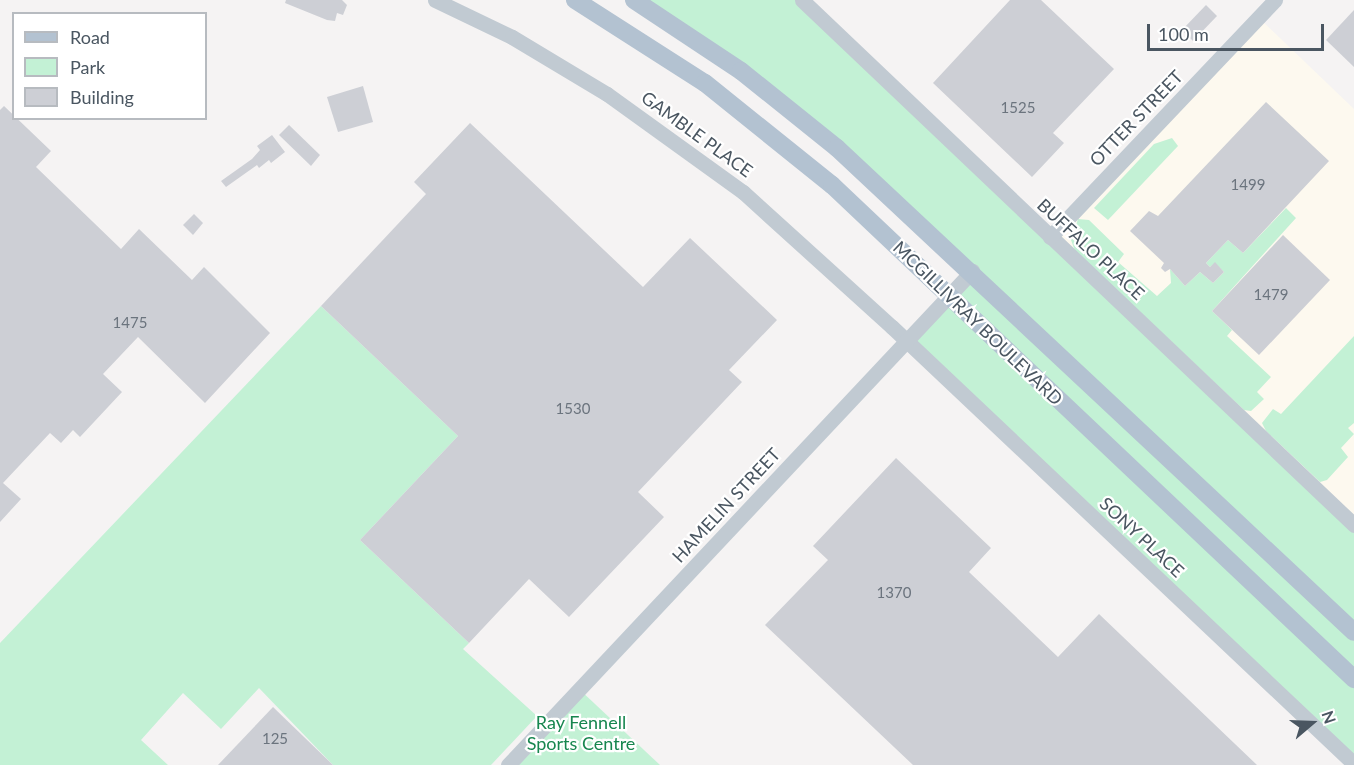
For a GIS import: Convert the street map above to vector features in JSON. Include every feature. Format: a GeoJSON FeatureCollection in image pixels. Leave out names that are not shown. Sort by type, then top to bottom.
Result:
{"type":"FeatureCollection","features":[{"type":"Feature","properties":{"kind":"main road","name":"MCGILLIVRAY BOULEVARD"},"geometry":{"type":"LineString","coordinates":[[575,0],[652,47],[743,111],[832,185],[1354,679]]}},
{"type":"Feature","properties":{"kind":"main road","name":"MCGILLIVRAY BOULEVARD"},"geometry":{"type":"LineString","coordinates":[[634,0],[697,40],[781,102],[972,271],[1354,632]]}},
{"type":"Feature","properties":{"kind":"street","name":"GAMBLE PLACE"},"geometry":{"type":"LineString","coordinates":[[435,0],[562,66],[691,151],[791,234],[906,340]]}},
{"type":"Feature","properties":{"kind":"street","name":"BUFFALO PLACE"},"geometry":{"type":"LineString","coordinates":[[802,0],[1354,525]]}},
{"type":"Feature","properties":{"kind":"street","name":"OTTER STREET"},"geometry":{"type":"LineString","coordinates":[[1050,237],[1275,0]]}},
{"type":"Feature","properties":{"kind":"street","name":"HAMELIN STREET"},"geometry":{"type":"LineString","coordinates":[[508,765],[972,271]]}},
{"type":"Feature","properties":{"kind":"street","name":"SONY PLACE"},"geometry":{"type":"LineString","coordinates":[[906,340],[1350,761]]}},
{"type":"Feature","properties":{"kind":"shaded area"},"geometry":{"type":"Polygon","coordinates":[[[1258,17],[1354,109],[1354,525],[1050,237],[1258,17]]]}},
{"type":"Feature","properties":{"kind":"green space"},"geometry":{"type":"Polygon","coordinates":[[[634,0],[802,0],[1354,525],[1354,757],[906,341],[972,271],[876,182],[634,0]]]}},
{"type":"Feature","properties":{"kind":"green space"},"geometry":{"type":"Polygon","coordinates":[[[1172,138],[1178,146],[1108,220],[1094,208],[1154,144],[1172,138]]]}},
{"type":"Feature","properties":{"kind":"green space"},"geometry":{"type":"Polygon","coordinates":[[[1286,208],[1296,218],[1212,311],[1232,330],[1227,336],[1271,377],[1257,392],[1264,399],[1251,411],[1244,410],[1075,251],[1071,240],[1078,219],[1089,220],[1124,254],[1118,262],[1157,296],[1171,283],[1170,269],[1185,286],[1200,272],[1213,283],[1224,272],[1215,263],[1210,267],[1206,263],[1228,240],[1243,253],[1286,208]]]}},
{"type":"Feature","properties":{"kind":"green space"},"geometry":{"type":"Polygon","coordinates":[[[321,306],[458,436],[360,540],[469,643],[463,649],[537,716],[491,765],[333,765],[259,688],[221,729],[183,693],[141,740],[168,765],[0,765],[0,643],[321,306]]]}},
{"type":"Feature","properties":{"kind":"green space"},"geometry":{"type":"Polygon","coordinates":[[[1354,336],[1354,423],[1348,428],[1354,434],[1341,448],[1348,457],[1327,480],[1320,482],[1266,431],[1262,423],[1273,409],[1281,414],[1354,336]]]}},
{"type":"Feature","properties":{"kind":"green space","name":"Ray Fennell Sports Centre"},"geometry":{"type":"Polygon","coordinates":[[[579,689],[660,765],[508,765],[579,689]]]}},
{"type":"Feature","properties":{"kind":"building"},"geometry":{"type":"Polygon","coordinates":[[[286,0],[342,0],[347,5],[343,15],[337,13],[335,21],[285,3],[286,0]]]}},
{"type":"Feature","properties":{"kind":"building"},"geometry":{"type":"Polygon","coordinates":[[[1010,0],[1041,0],[1114,69],[1053,133],[1064,143],[1032,177],[933,83],[1010,0]]]}},
{"type":"Feature","properties":{"kind":"building"},"geometry":{"type":"Polygon","coordinates":[[[1206,5],[1217,16],[1193,41],[1182,30],[1206,5]]]}},
{"type":"Feature","properties":{"kind":"building"},"geometry":{"type":"Polygon","coordinates":[[[1354,10],[1354,67],[1326,40],[1354,10]]]}},
{"type":"Feature","properties":{"kind":"building"},"geometry":{"type":"Polygon","coordinates":[[[363,86],[373,122],[338,132],[327,97],[363,86]]]}},
{"type":"Feature","properties":{"kind":"building"},"geometry":{"type":"Polygon","coordinates":[[[1266,102],[1329,161],[1243,253],[1228,240],[1206,263],[1210,267],[1215,262],[1224,272],[1213,283],[1200,272],[1185,286],[1170,269],[1165,272],[1161,268],[1164,263],[1130,231],[1149,211],[1158,216],[1266,102]]]}},
{"type":"Feature","properties":{"kind":"building"},"geometry":{"type":"Polygon","coordinates":[[[4,106],[12,114],[12,120],[19,120],[51,151],[36,167],[121,249],[139,229],[192,280],[204,267],[270,333],[205,403],[138,337],[103,374],[122,392],[80,437],[73,430],[61,443],[50,433],[3,483],[21,499],[0,522],[0,110],[4,106]]]}},
{"type":"Feature","properties":{"kind":"building"},"geometry":{"type":"Polygon","coordinates":[[[470,123],[643,287],[690,238],[777,320],[729,370],[742,382],[638,492],[664,517],[569,617],[529,579],[469,643],[360,540],[458,436],[321,306],[426,194],[414,182],[470,123]]]}},
{"type":"Feature","properties":{"kind":"building"},"geometry":{"type":"Polygon","coordinates":[[[289,125],[320,155],[311,166],[279,135],[289,125]]]}},
{"type":"Feature","properties":{"kind":"building"},"geometry":{"type":"Polygon","coordinates":[[[272,135],[285,152],[271,163],[269,160],[259,168],[257,165],[226,187],[221,181],[252,159],[260,150],[257,146],[272,135]]]}},
{"type":"Feature","properties":{"kind":"building"},"geometry":{"type":"Polygon","coordinates":[[[194,214],[203,223],[193,235],[183,225],[194,214]]]}},
{"type":"Feature","properties":{"kind":"building"},"geometry":{"type":"Polygon","coordinates":[[[1283,235],[1330,280],[1259,355],[1212,311],[1283,235]]]}},
{"type":"Feature","properties":{"kind":"building"},"geometry":{"type":"Polygon","coordinates":[[[896,458],[991,548],[969,572],[1058,657],[1099,614],[1257,765],[913,765],[765,625],[828,560],[813,546],[896,458]]]}},
{"type":"Feature","properties":{"kind":"building"},"geometry":{"type":"Polygon","coordinates":[[[273,707],[333,765],[218,765],[273,707]]]}}]}
